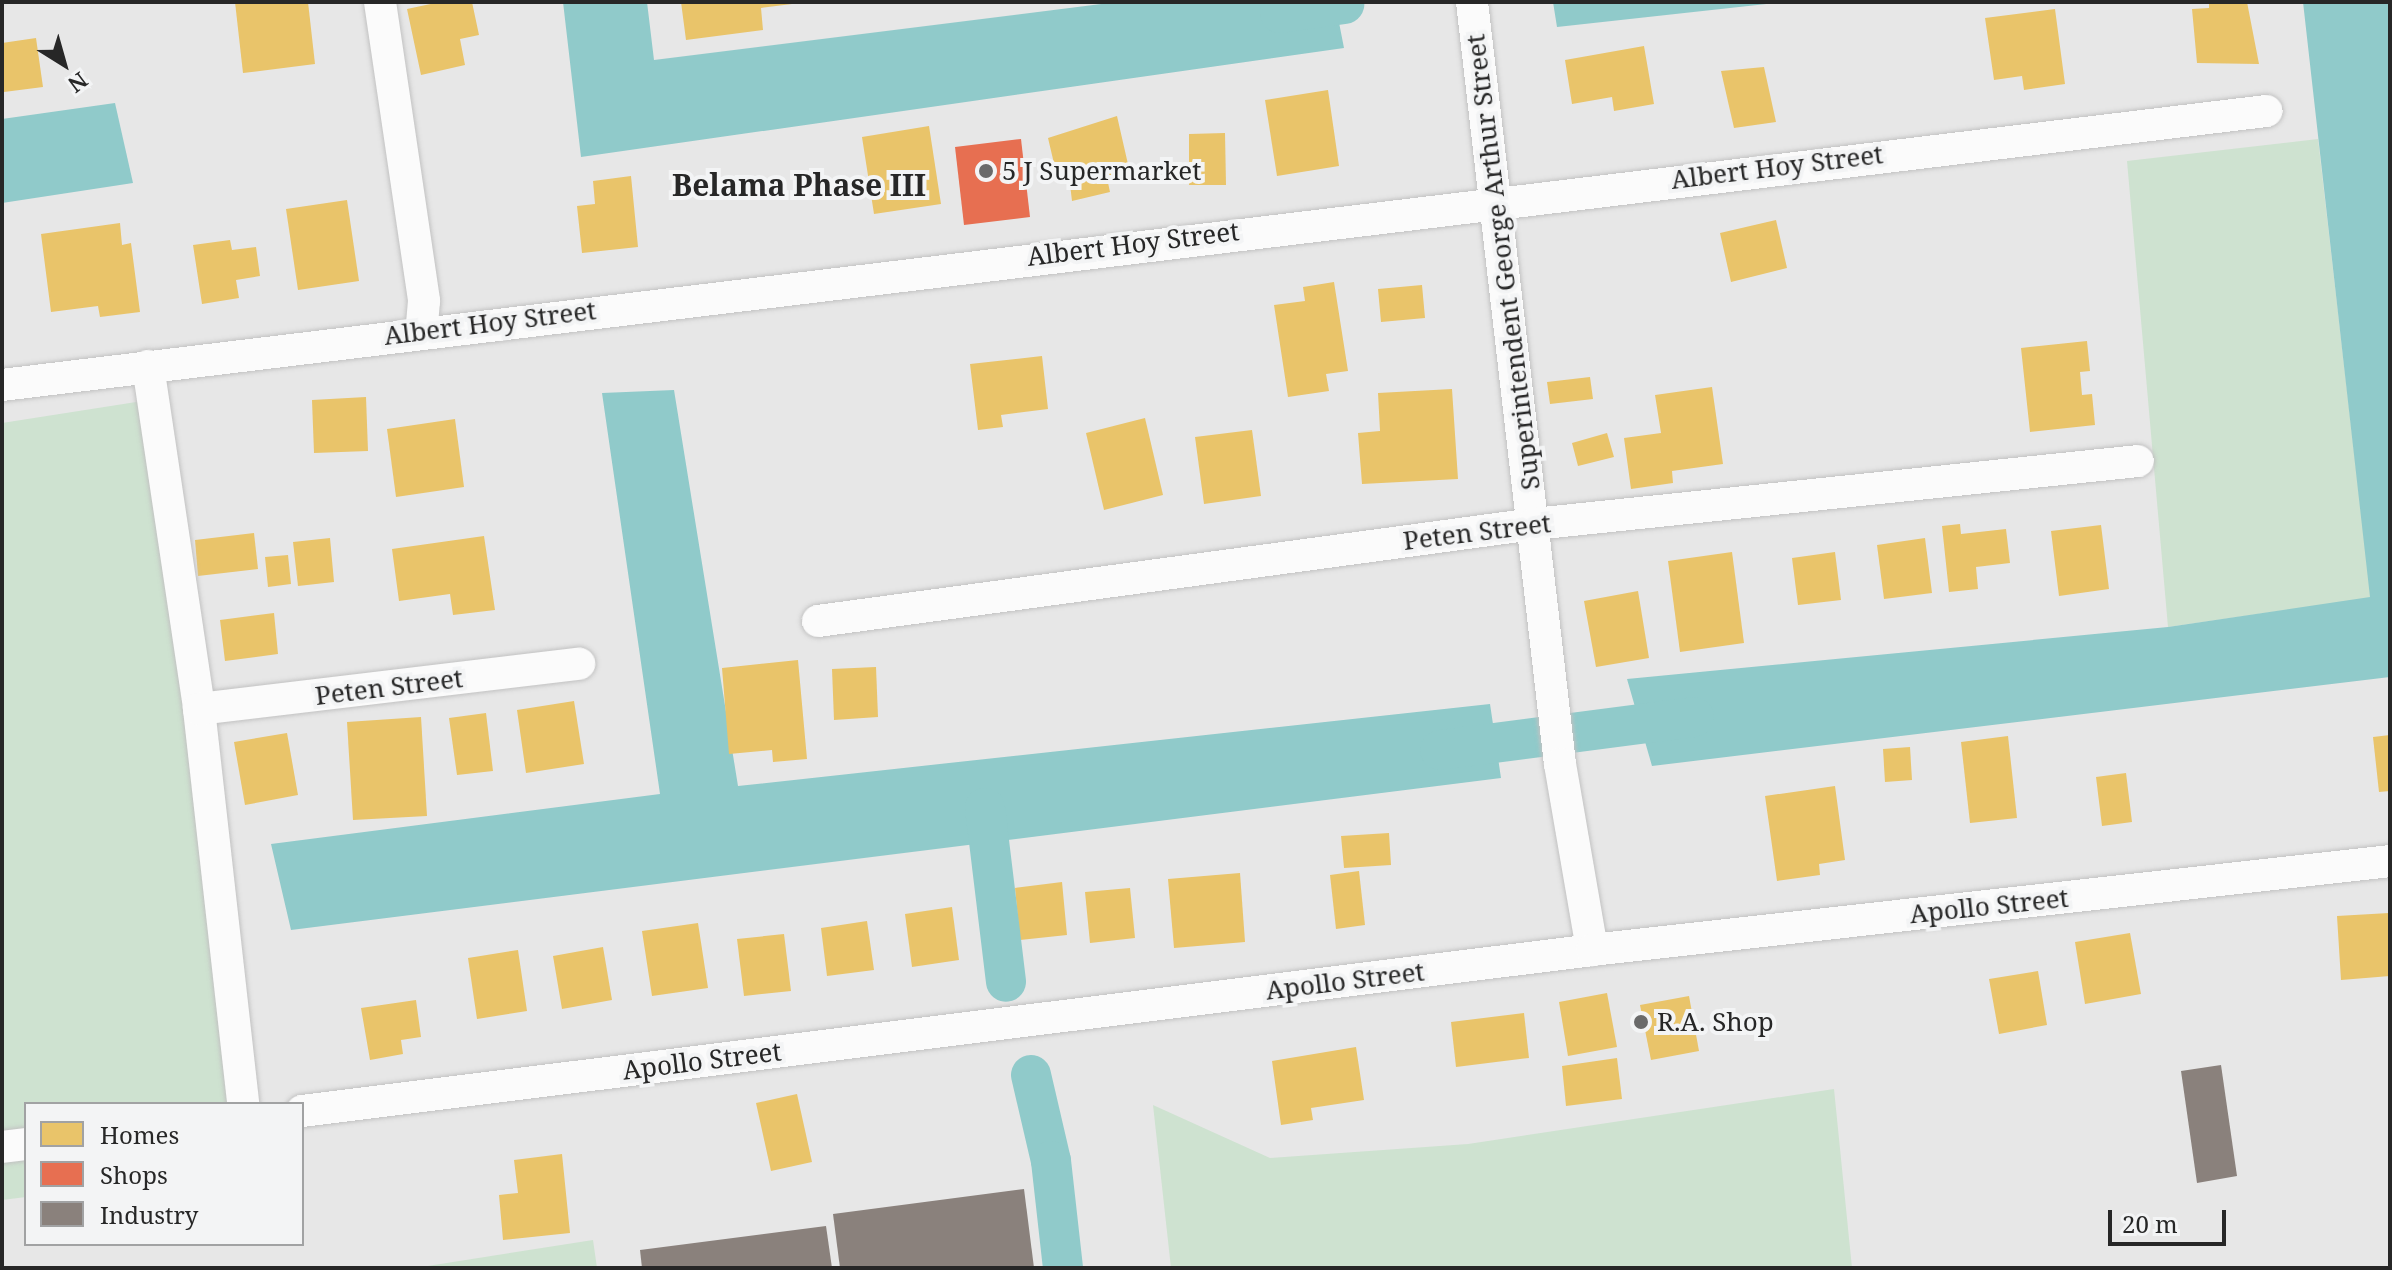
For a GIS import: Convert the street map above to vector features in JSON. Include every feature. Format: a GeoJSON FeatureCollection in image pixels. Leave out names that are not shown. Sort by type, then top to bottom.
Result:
{"type":"FeatureCollection","features":[{"type":"Feature","properties":{"kind":"street"},"geometry":{"type":"LineString","coordinates":[[380,2],[424,301],[421,333]]}},
{"type":"Feature","properties":{"kind":"street","name":"Superintendent George Arthur Street"},"geometry":{"type":"LineString","coordinates":[[1472,2],[1560,764],[1592,950]]}},
{"type":"Feature","properties":{"kind":"street","name":"Albert Hoy Street"},"geometry":{"type":"LineString","coordinates":[[2,385],[1497,199],[2266,111]]}},
{"type":"Feature","properties":{"kind":"street"},"geometry":{"type":"LineString","coordinates":[[148,366],[199,709],[243,1102]]}},
{"type":"Feature","properties":{"kind":"street","name":"Peten Street"},"geometry":{"type":"LineString","coordinates":[[818,621],[1534,524],[2138,461]]}},
{"type":"Feature","properties":{"kind":"street","name":"Peten Street"},"geometry":{"type":"LineString","coordinates":[[199,709],[579,664]]}},
{"type":"Feature","properties":{"kind":"street","name":"Apollo Street"},"geometry":{"type":"LineString","coordinates":[[304,1111],[1592,950],[2390,861]]}},
{"type":"Feature","properties":{"kind":"street"},"geometry":{"type":"LineString","coordinates":[[2,1147],[24,1144]]}},
{"type":"Feature","properties":{"kind":"green space"},"geometry":{"type":"Polygon","coordinates":[[[2318,139],[2371,598],[2168,627],[2127,161],[2318,139]]]}},
{"type":"Feature","properties":{"kind":"green space"},"geometry":{"type":"Polygon","coordinates":[[[149,400],[238,1102],[24,1102],[24,1197],[2,1200],[2,423],[149,400]]]}},
{"type":"Feature","properties":{"kind":"green space"},"geometry":{"type":"Polygon","coordinates":[[[1834,1089],[1852,1268],[1171,1268],[1153,1105],[1270,1158],[1468,1144],[1834,1089]]]}},
{"type":"Feature","properties":{"kind":"green space"},"geometry":{"type":"Polygon","coordinates":[[[593,1240],[597,1268],[415,1268],[593,1240]]]}},
{"type":"Feature","properties":{"kind":"water"},"geometry":{"type":"Polygon","coordinates":[[[563,2],[647,2],[654,60],[1117,2],[1335,2],[1344,48],[581,157],[563,2]]]}},
{"type":"Feature","properties":{"kind":"water"},"geometry":{"type":"Polygon","coordinates":[[[1553,2],[1784,2],[1557,27],[1553,2]]]}},
{"type":"Feature","properties":{"kind":"water"},"geometry":{"type":"Polygon","coordinates":[[[2303,2],[2390,2],[2390,677],[1652,766],[1627,679],[2168,627],[2370,597],[2303,2]]]}},
{"type":"Feature","properties":{"kind":"water"},"geometry":{"type":"Polygon","coordinates":[[[115,103],[133,183],[2,203],[2,119],[115,103]]]}},
{"type":"Feature","properties":{"kind":"water"},"geometry":{"type":"Polygon","coordinates":[[[674,390],[738,786],[1490,704],[1501,778],[291,930],[271,844],[660,794],[602,393],[674,390]]]}},
{"type":"Feature","properties":{"kind":"building: Homes"},"geometry":{"type":"Polygon","coordinates":[[[235,2],[308,2],[315,64],[243,73],[235,2]]]}},
{"type":"Feature","properties":{"kind":"building: Homes"},"geometry":{"type":"Polygon","coordinates":[[[440,2],[472,2],[479,35],[460,39],[465,65],[421,75],[407,9],[440,2]]]}},
{"type":"Feature","properties":{"kind":"building: Homes"},"geometry":{"type":"Polygon","coordinates":[[[681,2],[792,4],[761,8],[763,30],[686,40],[681,2]]]}},
{"type":"Feature","properties":{"kind":"building: Homes"},"geometry":{"type":"Polygon","coordinates":[[[2209,2],[2247,2],[2259,64],[2197,63],[2192,9],[2209,8],[2209,2]]]}},
{"type":"Feature","properties":{"kind":"building: Homes"},"geometry":{"type":"Polygon","coordinates":[[[2055,9],[2065,84],[2024,90],[2022,76],[1994,80],[1985,18],[2055,9]]]}},
{"type":"Feature","properties":{"kind":"building: Homes"},"geometry":{"type":"Polygon","coordinates":[[[36,38],[43,87],[4,92],[2,108],[2,43],[36,38]]]}},
{"type":"Feature","properties":{"kind":"building: Homes"},"geometry":{"type":"Polygon","coordinates":[[[1644,46],[1654,104],[1614,111],[1612,97],[1572,104],[1565,60],[1644,46]]]}},
{"type":"Feature","properties":{"kind":"building: Homes"},"geometry":{"type":"Polygon","coordinates":[[[1764,67],[1776,122],[1734,128],[1721,71],[1764,67]]]}},
{"type":"Feature","properties":{"kind":"building: Homes"},"geometry":{"type":"Polygon","coordinates":[[[1328,90],[1339,166],[1277,176],[1265,100],[1328,90]]]}},
{"type":"Feature","properties":{"kind":"building: Homes"},"geometry":{"type":"Polygon","coordinates":[[[1117,116],[1130,173],[1107,178],[1110,192],[1072,201],[1068,168],[1056,172],[1048,138],[1117,116]]]}},
{"type":"Feature","properties":{"kind":"building: Homes"},"geometry":{"type":"Polygon","coordinates":[[[929,126],[941,204],[874,214],[862,137],[929,126]]]}},
{"type":"Feature","properties":{"kind":"building: Homes"},"geometry":{"type":"Polygon","coordinates":[[[1225,133],[1226,185],[1189,185],[1189,134],[1225,133]]]}},
{"type":"Feature","properties":{"kind":"building: Homes"},"geometry":{"type":"Polygon","coordinates":[[[631,176],[638,247],[582,253],[577,206],[595,204],[593,181],[631,176]]]}},
{"type":"Feature","properties":{"kind":"building: Homes"},"geometry":{"type":"Polygon","coordinates":[[[347,200],[359,281],[298,290],[286,209],[347,200]]]}},
{"type":"Feature","properties":{"kind":"building: Homes"},"geometry":{"type":"Polygon","coordinates":[[[1776,220],[1787,268],[1731,282],[1720,233],[1776,220]]]}},
{"type":"Feature","properties":{"kind":"building: Homes"},"geometry":{"type":"Polygon","coordinates":[[[120,223],[122,245],[131,243],[140,312],[100,317],[98,306],[51,312],[41,234],[120,223]]]}},
{"type":"Feature","properties":{"kind":"building: Homes"},"geometry":{"type":"Polygon","coordinates":[[[230,240],[232,250],[256,247],[260,276],[236,280],[239,298],[202,304],[193,245],[230,240]]]}},
{"type":"Feature","properties":{"kind":"building: Homes"},"geometry":{"type":"Polygon","coordinates":[[[1334,282],[1348,371],[1326,374],[1329,391],[1288,397],[1274,305],[1305,301],[1303,287],[1334,282]]]}},
{"type":"Feature","properties":{"kind":"building: Homes"},"geometry":{"type":"Polygon","coordinates":[[[1422,285],[1425,318],[1381,322],[1378,289],[1422,285]]]}},
{"type":"Feature","properties":{"kind":"building: Homes"},"geometry":{"type":"Polygon","coordinates":[[[2087,341],[2090,371],[2080,372],[2082,395],[2092,394],[2095,425],[2030,432],[2021,348],[2087,341]]]}},
{"type":"Feature","properties":{"kind":"building: Homes"},"geometry":{"type":"Polygon","coordinates":[[[1042,356],[1048,409],[1001,415],[1003,427],[978,430],[970,364],[1042,356]]]}},
{"type":"Feature","properties":{"kind":"building: Homes"},"geometry":{"type":"Polygon","coordinates":[[[1590,377],[1593,399],[1550,404],[1547,382],[1590,377]]]}},
{"type":"Feature","properties":{"kind":"building: Homes"},"geometry":{"type":"Polygon","coordinates":[[[1712,387],[1723,464],[1672,471],[1673,483],[1631,489],[1624,438],[1661,433],[1655,395],[1712,387]]]}},
{"type":"Feature","properties":{"kind":"building: Homes"},"geometry":{"type":"Polygon","coordinates":[[[1452,389],[1458,479],[1362,484],[1358,433],[1380,431],[1378,393],[1452,389]]]}},
{"type":"Feature","properties":{"kind":"building: Homes"},"geometry":{"type":"Polygon","coordinates":[[[366,397],[368,451],[314,453],[312,400],[366,397]]]}},
{"type":"Feature","properties":{"kind":"building: Homes"},"geometry":{"type":"Polygon","coordinates":[[[1145,418],[1163,495],[1104,510],[1086,433],[1145,418]]]}},
{"type":"Feature","properties":{"kind":"building: Homes"},"geometry":{"type":"Polygon","coordinates":[[[455,419],[464,487],[396,497],[387,429],[455,419]]]}},
{"type":"Feature","properties":{"kind":"building: Homes"},"geometry":{"type":"Polygon","coordinates":[[[1252,430],[1261,496],[1204,504],[1195,437],[1252,430]]]}},
{"type":"Feature","properties":{"kind":"building: Homes"},"geometry":{"type":"Polygon","coordinates":[[[1607,433],[1614,457],[1578,466],[1572,443],[1607,433]]]}},
{"type":"Feature","properties":{"kind":"building: Homes"},"geometry":{"type":"Polygon","coordinates":[[[1960,524],[1961,534],[2006,529],[2010,563],[1976,567],[1978,589],[1949,592],[1942,526],[1960,524]]]}},
{"type":"Feature","properties":{"kind":"building: Homes"},"geometry":{"type":"Polygon","coordinates":[[[2101,525],[2109,589],[2059,596],[2051,531],[2101,525]]]}},
{"type":"Feature","properties":{"kind":"building: Homes"},"geometry":{"type":"Polygon","coordinates":[[[254,533],[258,569],[198,576],[195,540],[254,533]]]}},
{"type":"Feature","properties":{"kind":"building: Homes"},"geometry":{"type":"Polygon","coordinates":[[[484,536],[495,610],[453,615],[450,594],[399,601],[392,549],[484,536]]]}},
{"type":"Feature","properties":{"kind":"building: Homes"},"geometry":{"type":"Polygon","coordinates":[[[330,538],[334,582],[298,586],[293,542],[330,538]]]}},
{"type":"Feature","properties":{"kind":"building: Homes"},"geometry":{"type":"Polygon","coordinates":[[[1925,538],[1932,593],[1884,599],[1877,545],[1925,538]]]}},
{"type":"Feature","properties":{"kind":"building: Homes"},"geometry":{"type":"Polygon","coordinates":[[[1732,552],[1744,643],[1680,652],[1668,561],[1732,552]]]}},
{"type":"Feature","properties":{"kind":"building: Homes"},"geometry":{"type":"Polygon","coordinates":[[[1835,552],[1841,600],[1798,605],[1792,558],[1835,552]]]}},
{"type":"Feature","properties":{"kind":"building: Homes"},"geometry":{"type":"Polygon","coordinates":[[[288,555],[291,584],[268,587],[265,557],[288,555]]]}},
{"type":"Feature","properties":{"kind":"building: Homes"},"geometry":{"type":"Polygon","coordinates":[[[1638,591],[1649,658],[1596,667],[1584,601],[1638,591]]]}},
{"type":"Feature","properties":{"kind":"building: Homes"},"geometry":{"type":"Polygon","coordinates":[[[274,613],[278,654],[225,661],[220,620],[274,613]]]}},
{"type":"Feature","properties":{"kind":"building: Homes"},"geometry":{"type":"Polygon","coordinates":[[[798,660],[807,759],[773,762],[772,750],[729,754],[722,668],[798,660]]]}},
{"type":"Feature","properties":{"kind":"building: Homes"},"geometry":{"type":"Polygon","coordinates":[[[876,667],[878,717],[834,720],[832,669],[876,667]]]}},
{"type":"Feature","properties":{"kind":"building: Homes"},"geometry":{"type":"Polygon","coordinates":[[[574,701],[584,764],[526,773],[517,710],[574,701]]]}},
{"type":"Feature","properties":{"kind":"building: Homes"},"geometry":{"type":"Polygon","coordinates":[[[486,713],[493,771],[457,775],[449,718],[486,713]]]}},
{"type":"Feature","properties":{"kind":"building: Homes"},"geometry":{"type":"Polygon","coordinates":[[[421,717],[427,816],[353,820],[347,722],[421,717]]]}},
{"type":"Feature","properties":{"kind":"building: Homes"},"geometry":{"type":"Polygon","coordinates":[[[287,733],[298,795],[245,805],[234,742],[287,733]]]}},
{"type":"Feature","properties":{"kind":"building: Homes"},"geometry":{"type":"Polygon","coordinates":[[[2390,735],[2390,791],[2379,792],[2373,737],[2390,735]]]}},
{"type":"Feature","properties":{"kind":"building: Homes"},"geometry":{"type":"Polygon","coordinates":[[[2008,736],[2017,818],[1970,823],[1961,742],[2008,736]]]}},
{"type":"Feature","properties":{"kind":"building: Homes"},"geometry":{"type":"Polygon","coordinates":[[[1910,747],[1912,780],[1885,782],[1883,749],[1910,747]]]}},
{"type":"Feature","properties":{"kind":"building: Homes"},"geometry":{"type":"Polygon","coordinates":[[[2126,773],[2132,822],[2102,826],[2096,777],[2126,773]]]}},
{"type":"Feature","properties":{"kind":"building: Homes"},"geometry":{"type":"Polygon","coordinates":[[[1835,786],[1845,860],[1819,864],[1820,875],[1777,881],[1765,796],[1835,786]]]}},
{"type":"Feature","properties":{"kind":"building: Homes"},"geometry":{"type":"Polygon","coordinates":[[[1389,833],[1391,865],[1344,868],[1341,836],[1389,833]]]}},
{"type":"Feature","properties":{"kind":"building: Homes"},"geometry":{"type":"Polygon","coordinates":[[[1359,871],[1365,925],[1336,929],[1330,875],[1359,871]]]}},
{"type":"Feature","properties":{"kind":"building: Homes"},"geometry":{"type":"Polygon","coordinates":[[[1240,873],[1245,942],[1174,948],[1168,879],[1240,873]]]}},
{"type":"Feature","properties":{"kind":"building: Homes"},"geometry":{"type":"Polygon","coordinates":[[[1062,882],[1067,935],[1020,940],[1015,888],[1062,882]]]}},
{"type":"Feature","properties":{"kind":"building: Homes"},"geometry":{"type":"Polygon","coordinates":[[[1130,888],[1135,938],[1090,943],[1085,892],[1130,888]]]}},
{"type":"Feature","properties":{"kind":"building: Homes"},"geometry":{"type":"Polygon","coordinates":[[[952,907],[959,960],[912,967],[905,914],[952,907]]]}},
{"type":"Feature","properties":{"kind":"building: Homes"},"geometry":{"type":"Polygon","coordinates":[[[2389,913],[2390,976],[2341,980],[2337,916],[2389,913]]]}},
{"type":"Feature","properties":{"kind":"building: Homes"},"geometry":{"type":"Polygon","coordinates":[[[867,921],[874,970],[827,976],[821,928],[867,921]]]}},
{"type":"Feature","properties":{"kind":"building: Homes"},"geometry":{"type":"Polygon","coordinates":[[[698,923],[708,988],[652,996],[642,931],[698,923]]]}},
{"type":"Feature","properties":{"kind":"building: Homes"},"geometry":{"type":"Polygon","coordinates":[[[2130,933],[2141,994],[2085,1004],[2075,942],[2130,933]]]}},
{"type":"Feature","properties":{"kind":"building: Homes"},"geometry":{"type":"Polygon","coordinates":[[[784,934],[791,991],[744,996],[737,939],[784,934]]]}},
{"type":"Feature","properties":{"kind":"building: Homes"},"geometry":{"type":"Polygon","coordinates":[[[603,947],[612,1000],[562,1009],[553,956],[603,947]]]}},
{"type":"Feature","properties":{"kind":"building: Homes"},"geometry":{"type":"Polygon","coordinates":[[[518,950],[527,1011],[477,1019],[468,958],[518,950]]]}},
{"type":"Feature","properties":{"kind":"building: Homes"},"geometry":{"type":"Polygon","coordinates":[[[2038,971],[2047,1025],[1999,1034],[1989,979],[2038,971]]]}},
{"type":"Feature","properties":{"kind":"building: Homes"},"geometry":{"type":"Polygon","coordinates":[[[1607,993],[1617,1047],[1568,1056],[1559,1002],[1607,993]]]}},
{"type":"Feature","properties":{"kind":"building: Homes"},"geometry":{"type":"Polygon","coordinates":[[[1689,996],[1699,1051],[1651,1060],[1640,1005],[1689,996]]]}},
{"type":"Feature","properties":{"kind":"building: Homes"},"geometry":{"type":"Polygon","coordinates":[[[416,1000],[421,1037],[401,1040],[403,1054],[370,1060],[361,1008],[416,1000]]]}},
{"type":"Feature","properties":{"kind":"building: Homes"},"geometry":{"type":"Polygon","coordinates":[[[1524,1013],[1529,1058],[1456,1067],[1451,1022],[1524,1013]]]}},
{"type":"Feature","properties":{"kind":"building: Homes"},"geometry":{"type":"Polygon","coordinates":[[[1356,1047],[1364,1100],[1311,1108],[1313,1120],[1281,1125],[1272,1061],[1356,1047]]]}},
{"type":"Feature","properties":{"kind":"building: Homes"},"geometry":{"type":"Polygon","coordinates":[[[1617,1058],[1622,1099],[1566,1106],[1562,1066],[1617,1058]]]}},
{"type":"Feature","properties":{"kind":"building: Homes"},"geometry":{"type":"Polygon","coordinates":[[[797,1094],[812,1162],[771,1171],[756,1103],[797,1094]]]}},
{"type":"Feature","properties":{"kind":"building: Homes"},"geometry":{"type":"Polygon","coordinates":[[[562,1154],[570,1233],[503,1240],[499,1195],[518,1193],[514,1160],[562,1154]]]}},
{"type":"Feature","properties":{"kind":"building: Shops"},"geometry":{"type":"Polygon","coordinates":[[[1021,139],[1030,217],[964,225],[955,147],[1021,139]]]}},
{"type":"Feature","properties":{"kind":"building: Industry"},"geometry":{"type":"Polygon","coordinates":[[[2221,1065],[2237,1176],[2197,1183],[2181,1071],[2221,1065]]]}},
{"type":"Feature","properties":{"kind":"building: Industry"},"geometry":{"type":"Polygon","coordinates":[[[1024,1189],[1034,1268],[840,1268],[833,1214],[1024,1189]]]}},
{"type":"Feature","properties":{"kind":"building: Industry"},"geometry":{"type":"Polygon","coordinates":[[[826,1226],[832,1268],[642,1268],[640,1250],[826,1226]]]}},
{"type":"Feature","properties":{"kind":"waterway"},"geometry":{"type":"LineString","coordinates":[[1280,13],[1344,4]]}},
{"type":"Feature","properties":{"kind":"waterway"},"geometry":{"type":"LineString","coordinates":[[1440,750],[1694,717]]}},
{"type":"Feature","properties":{"kind":"waterway"},"geometry":{"type":"LineString","coordinates":[[985,808],[1006,982]]}},
{"type":"Feature","properties":{"kind":"waterway"},"geometry":{"type":"LineString","coordinates":[[1031,1075],[1051,1161],[1063,1268]]}},
{"type":"Feature","properties":{"kind":"place","name":"5 J Supermarket"},"geometry":{"type":"Point","coordinates":[986,171]}},
{"type":"Feature","properties":{"kind":"place","name":"R.A. Shop"},"geometry":{"type":"Point","coordinates":[1641,1022]}},
{"type":"Feature","properties":{"kind":"district","name":"Belama Phase III"},"geometry":{"type":"Point","coordinates":[799,185]}}]}
